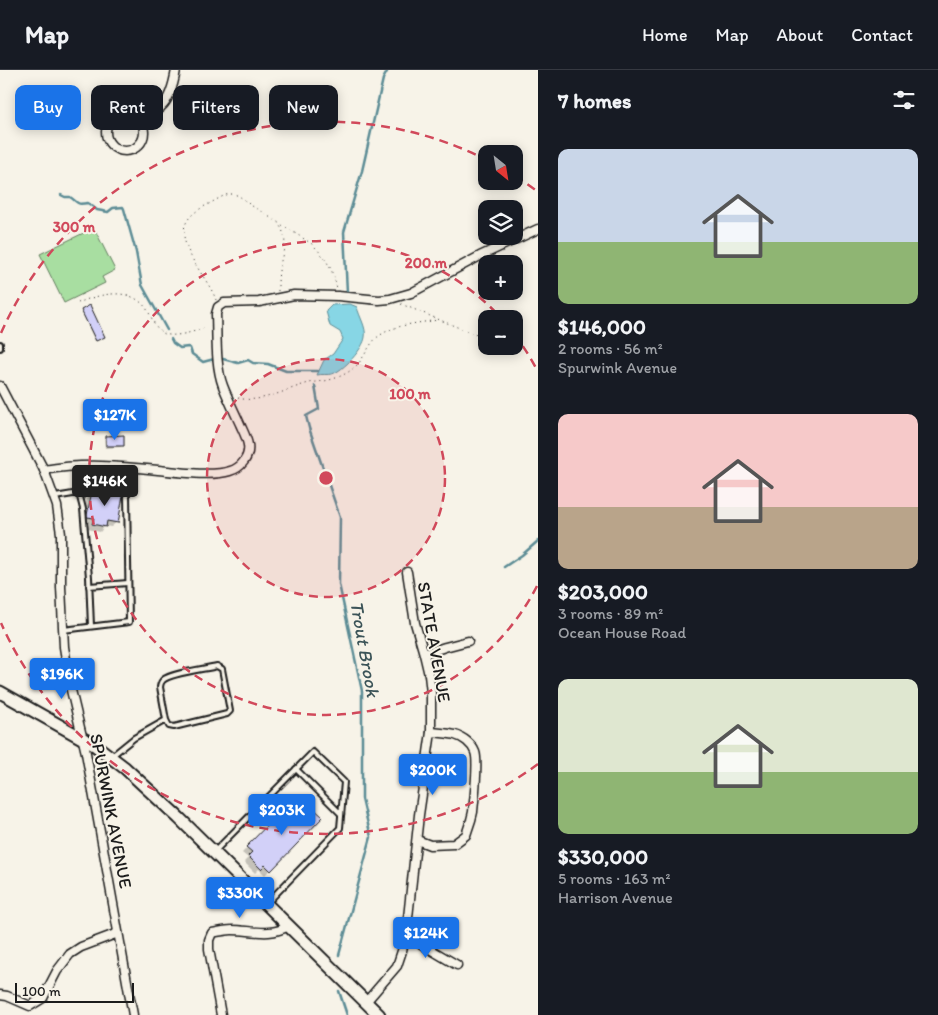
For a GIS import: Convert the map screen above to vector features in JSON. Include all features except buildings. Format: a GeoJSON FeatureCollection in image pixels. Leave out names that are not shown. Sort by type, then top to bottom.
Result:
{"type":"FeatureCollection","features":[{"type":"Feature","properties":{"kind":"main road"},"geometry":{"type":"LineString","coordinates":[[0,692],[96,746],[111,757],[179,818],[379,1015]]}},
{"type":"Feature","properties":{"kind":"street"},"geometry":{"type":"LineString","coordinates":[[163,104],[175,77],[176,70]]}},
{"type":"Feature","properties":{"kind":"street"},"geometry":{"type":"LineString","coordinates":[[122,112],[134,115],[142,122],[144,136],[136,147],[130,150],[116,150],[105,136],[109,120],[122,112]]}},
{"type":"Feature","properties":{"kind":"street"},"geometry":{"type":"LineString","coordinates":[[44,470],[61,466],[110,465],[193,473],[219,473],[238,468],[248,454],[248,445],[219,374],[216,314],[218,307],[224,303],[259,302],[294,295],[390,299],[411,292],[480,256],[538,229]]}},
{"type":"Feature","properties":{"kind":"street","name":"SPURWINK AVENUE"},"geometry":{"type":"LineString","coordinates":[[0,386],[44,470],[59,515],[64,646],[133,1015]]}},
{"type":"Feature","properties":{"kind":"street","name":"STATE AVENUE"},"geometry":{"type":"LineString","coordinates":[[366,1002],[397,966],[406,935],[419,815],[431,732],[432,693],[415,623],[407,572]]}},
{"type":"Feature","properties":{"kind":"street"},"geometry":{"type":"LineString","coordinates":[[424,654],[468,641]]}},
{"type":"Feature","properties":{"kind":"street"},"geometry":{"type":"LineString","coordinates":[[417,840],[430,845],[454,844],[466,835],[471,820],[477,762],[476,753],[471,745],[456,735],[431,732]]}},
{"type":"Feature","properties":{"kind":"street"},"geometry":{"type":"LineString","coordinates":[[221,1015],[208,940],[212,933],[225,930],[276,931],[288,926]]}},
{"type":"Feature","properties":{"kind":"street"},"geometry":{"type":"LineString","coordinates":[[0,995],[30,1006],[44,998],[57,972],[70,954],[81,947],[118,932]]}},
{"type":"Feature","properties":{"kind":"street"},"geometry":{"type":"LineString","coordinates":[[406,935],[456,965]]}},
{"type":"Feature","properties":{"kind":"lane"},"geometry":{"type":"LineString","coordinates":[[54,498],[79,493],[97,484],[110,484],[127,494],[130,622],[63,630]]}},
{"type":"Feature","properties":{"kind":"lane"},"geometry":{"type":"LineString","coordinates":[[79,493],[83,508],[91,626]]}},
{"type":"Feature","properties":{"kind":"lane"},"geometry":{"type":"LineString","coordinates":[[89,586],[128,583]]}},
{"type":"Feature","properties":{"kind":"lane"},"geometry":{"type":"LineString","coordinates":[[217,666],[222,669],[230,711],[227,714],[174,727],[169,726],[166,720],[160,687],[161,682],[172,676],[217,666]]}},
{"type":"Feature","properties":{"kind":"lane"},"geometry":{"type":"LineString","coordinates":[[111,757],[134,738],[166,720]]}},
{"type":"Feature","properties":{"kind":"lane"},"geometry":{"type":"LineString","coordinates":[[214,852],[313,752],[344,782],[340,828],[267,904]]}},
{"type":"Feature","properties":{"kind":"lane"},"geometry":{"type":"LineString","coordinates":[[296,769],[341,814]]}},
{"type":"Feature","properties":{"kind":"path"},"geometry":{"type":"LineString","coordinates":[[218,307],[213,292],[186,246],[184,229],[192,215],[228,194],[235,193],[312,244],[320,252],[329,264],[338,296]]}},
{"type":"Feature","properties":{"kind":"path"},"geometry":{"type":"LineString","coordinates":[[278,222],[285,235],[279,268],[278,298]]}},
{"type":"Feature","properties":{"kind":"path"},"geometry":{"type":"LineString","coordinates":[[78,303],[94,296],[105,294],[117,294],[138,299],[158,329],[168,336],[202,329],[217,322]]}},
{"type":"Feature","properties":{"kind":"path"},"geometry":{"type":"LineString","coordinates":[[390,299],[478,336]]}},
{"type":"Feature","properties":{"kind":"path"},"geometry":{"type":"LineString","coordinates":[[227,396],[243,400],[256,399],[345,374],[357,365],[380,334],[391,329],[438,320]]}},
{"type":"Feature","properties":{"kind":"green space"},"geometry":{"type":"Polygon","coordinates":[[[94,228],[115,270],[102,277],[105,283],[64,303],[40,254],[94,228]]]}},
{"type":"Feature","properties":{"kind":"water"},"geometry":{"type":"Polygon","coordinates":[[[350,304],[357,307],[365,330],[364,342],[357,353],[337,372],[317,375],[324,360],[333,354],[343,339],[340,332],[330,326],[326,311],[332,305],[350,304]]]}},
{"type":"Feature","properties":{"kind":"waterway","name":"Trout Brook"},"geometry":{"type":"LineString","coordinates":[[347,292],[344,232],[362,171],[383,79],[388,70]]}},
{"type":"Feature","properties":{"kind":"waterway"},"geometry":{"type":"LineString","coordinates":[[61,195],[70,197],[79,204],[88,203],[97,210],[108,212],[113,208],[123,207],[136,252],[142,285],[167,330]]}},
{"type":"Feature","properties":{"kind":"waterway"},"geometry":{"type":"LineString","coordinates":[[171,339],[180,348],[190,348],[192,354],[203,362],[214,359]]}},
{"type":"Feature","properties":{"kind":"waterway"},"geometry":{"type":"LineString","coordinates":[[223,359],[238,363],[248,360],[253,363],[268,364],[286,371],[318,371]]}},
{"type":"Feature","properties":{"kind":"waterway","name":"Trout Brook"},"geometry":{"type":"LineString","coordinates":[[315,386],[319,409],[306,416],[340,517],[339,584],[362,691],[362,799],[371,837],[339,955]]}},
{"type":"Feature","properties":{"kind":"waterway"},"geometry":{"type":"LineString","coordinates":[[504,567],[538,541]]}},
{"type":"Feature","properties":{"kind":"waterway","name":"Trout Brook"},"geometry":{"type":"LineString","coordinates":[[339,991],[347,1015]]}}]}
